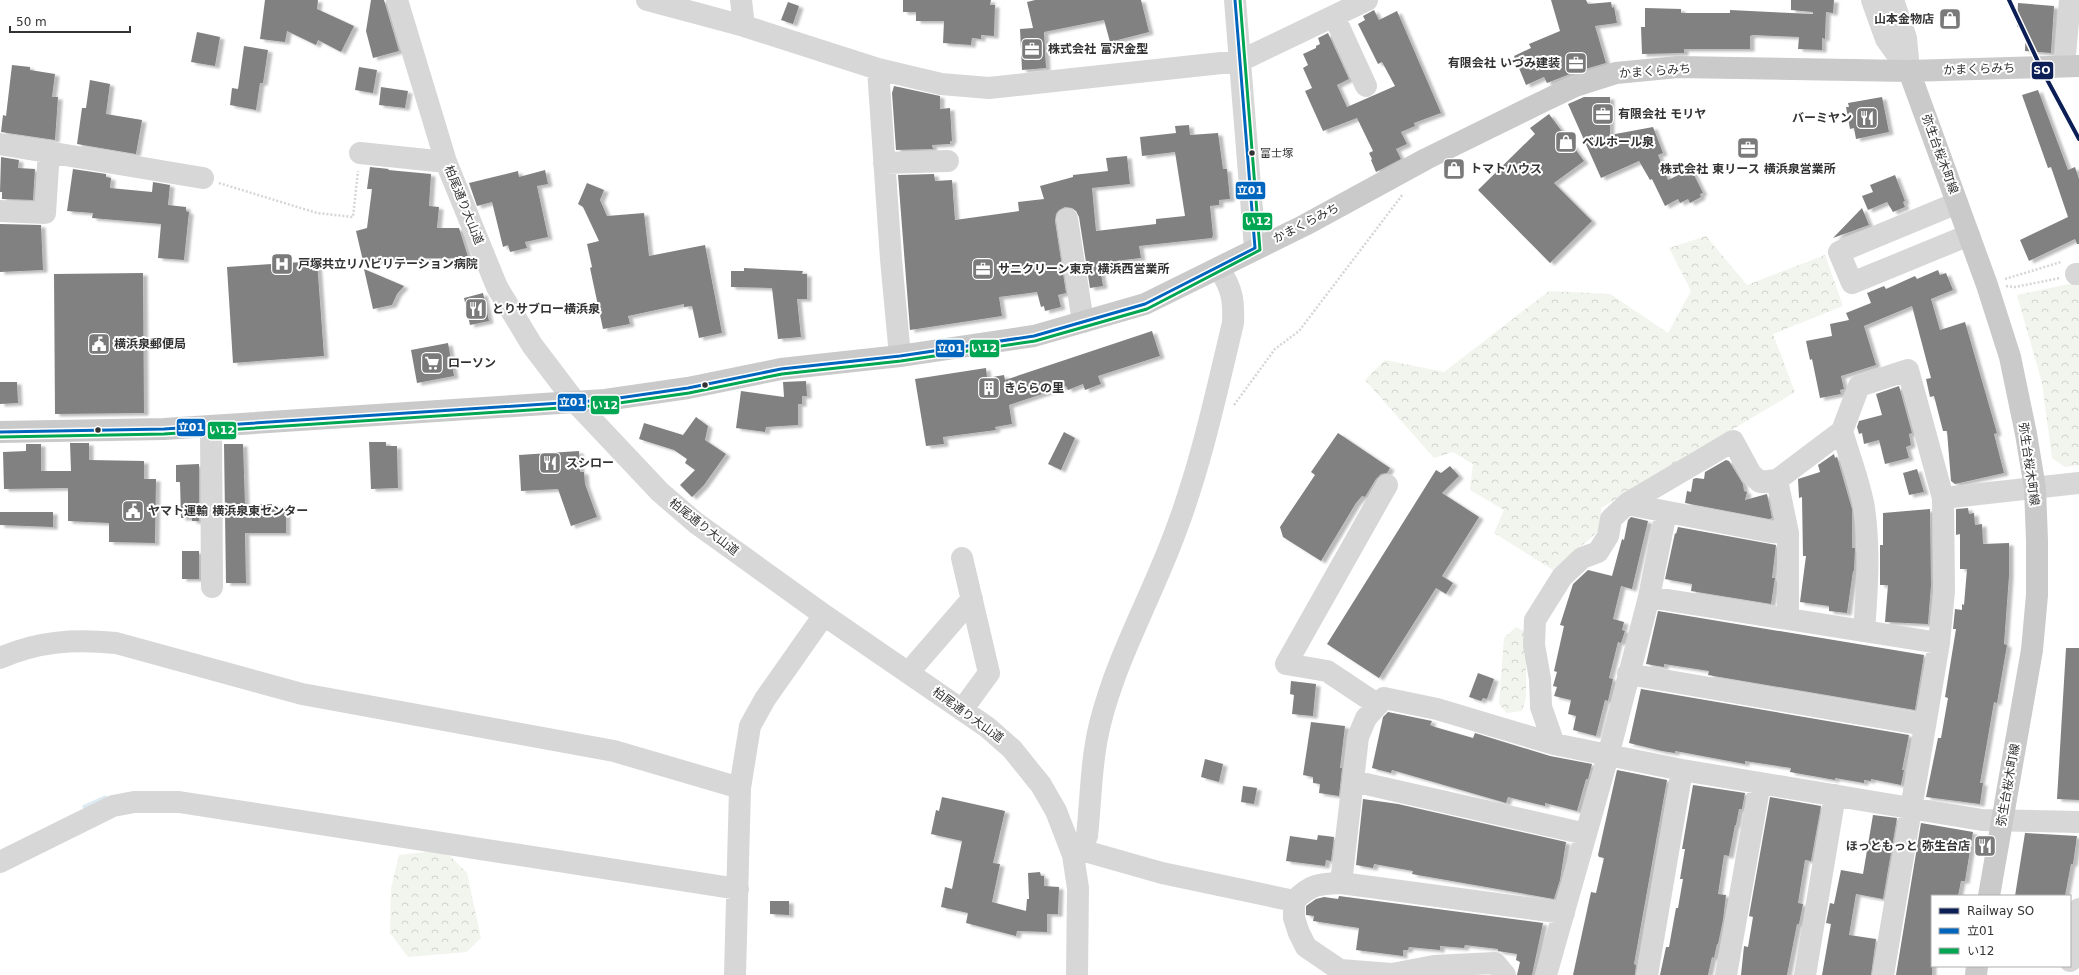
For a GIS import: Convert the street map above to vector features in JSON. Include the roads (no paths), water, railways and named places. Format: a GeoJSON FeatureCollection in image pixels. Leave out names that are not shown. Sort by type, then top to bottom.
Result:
{"type":"FeatureCollection","features":[{"type":"Feature","properties":{"kind":"main road","name":"かまくらみち"},"geometry":{"type":"LineString","coordinates":[[0,432],[164,430],[576,403],[688,388],[781,369],[900,356],[1034,336],[1145,304],[1219,268],[1255,248],[1305,225],[1426,159],[1546,100],[1575,86],[1616,73],[1678,67],[1909,71],[2071,66]]}},
{"type":"Feature","properties":{"kind":"main road","name":"弥生台桜木町線"},"geometry":{"type":"LineString","coordinates":[[1909,71],[1987,284],[2010,357],[2026,434],[2035,488],[2037,595],[2032,650],[1989,895]]}},
{"type":"Feature","properties":{"kind":"street","name":"柏尾通り大山道"},"geometry":{"type":"LineString","coordinates":[[397,0],[446,162],[497,287],[532,345],[576,403],[660,492],[696,524],[824,615],[987,727],[1012,749],[1041,785],[1077,853],[1077,975]]}},
{"type":"Feature","properties":{"kind":"street"},"geometry":{"type":"LineString","coordinates":[[647,0],[744,26],[878,69],[941,84],[989,88],[1240,61],[1367,0]]}},
{"type":"Feature","properties":{"kind":"street"},"geometry":{"type":"LineString","coordinates":[[741,0],[744,26]]}},
{"type":"Feature","properties":{"kind":"street"},"geometry":{"type":"LineString","coordinates":[[1235,0],[1255,248]]}},
{"type":"Feature","properties":{"kind":"street"},"geometry":{"type":"LineString","coordinates":[[1872,0],[1886,39],[1909,71]]}},
{"type":"Feature","properties":{"kind":"street"},"geometry":{"type":"LineString","coordinates":[[1893,0],[1906,38],[1909,71]]}},
{"type":"Feature","properties":{"kind":"street"},"geometry":{"type":"LineString","coordinates":[[2070,0],[2071,66]]}},
{"type":"Feature","properties":{"kind":"street"},"geometry":{"type":"LineString","coordinates":[[1334,16],[1366,86]]}},
{"type":"Feature","properties":{"kind":"street"},"geometry":{"type":"LineString","coordinates":[[878,69],[884,163],[900,356]]}},
{"type":"Feature","properties":{"kind":"street"},"geometry":{"type":"LineString","coordinates":[[0,144],[203,178]]}},
{"type":"Feature","properties":{"kind":"street"},"geometry":{"type":"LineString","coordinates":[[0,211],[45,214],[49,151]]}},
{"type":"Feature","properties":{"kind":"street"},"geometry":{"type":"LineString","coordinates":[[360,153],[446,162]]}},
{"type":"Feature","properties":{"kind":"street"},"geometry":{"type":"LineString","coordinates":[[884,163],[948,161]]}},
{"type":"Feature","properties":{"kind":"street"},"geometry":{"type":"LineString","coordinates":[[1957,203],[1840,252],[1852,283],[1969,235]]}},
{"type":"Feature","properties":{"kind":"street"},"geometry":{"type":"LineString","coordinates":[[1065,227],[1083,322]]}},
{"type":"Feature","properties":{"kind":"street"},"geometry":{"type":"LineString","coordinates":[[1219,268],[1230,286],[1234,303],[1233,323],[1228,346],[1204,444],[1191,489],[1175,534],[1132,631],[1100,725],[1087,836],[1077,853],[1294,901]]}},
{"type":"Feature","properties":{"kind":"street"},"geometry":{"type":"LineString","coordinates":[[1554,744],[1541,707],[1540,679],[1534,646],[1535,620],[1562,577],[1582,558],[1598,552],[1608,536],[1611,519],[1627,504],[1733,441],[1752,474],[1760,482],[1777,480],[1842,431],[1859,386],[1908,370],[1943,498],[1944,591],[1939,644],[1883,975]]}},
{"type":"Feature","properties":{"kind":"street"},"geometry":{"type":"LineString","coordinates":[[211,426],[212,587]]}},
{"type":"Feature","properties":{"kind":"street"},"geometry":{"type":"LineString","coordinates":[[1842,431],[1864,507],[1867,556],[1864,631]]}},
{"type":"Feature","properties":{"kind":"street"},"geometry":{"type":"LineString","coordinates":[[1777,480],[1788,533],[1788,619]]}},
{"type":"Feature","properties":{"kind":"street"},"geometry":{"type":"LineString","coordinates":[[1943,498],[2079,483]]}},
{"type":"Feature","properties":{"kind":"street"},"geometry":{"type":"LineString","coordinates":[[1378,705],[1328,671],[1286,664],[1387,485]]}},
{"type":"Feature","properties":{"kind":"street"},"geometry":{"type":"LineString","coordinates":[[1627,504],[1771,532],[1788,533]]}},
{"type":"Feature","properties":{"kind":"street"},"geometry":{"type":"LineString","coordinates":[[1546,975],[1608,756],[1649,597],[1666,512]]}},
{"type":"Feature","properties":{"kind":"street"},"geometry":{"type":"LineString","coordinates":[[962,558],[989,673],[962,710]]}},
{"type":"Feature","properties":{"kind":"street"},"geometry":{"type":"LineString","coordinates":[[1649,597],[1939,644]]}},
{"type":"Feature","properties":{"kind":"street"},"geometry":{"type":"LineString","coordinates":[[908,673],[972,599]]}},
{"type":"Feature","properties":{"kind":"street"},"geometry":{"type":"LineString","coordinates":[[735,975],[740,788],[750,726],[765,699],[824,615]]}},
{"type":"Feature","properties":{"kind":"street"},"geometry":{"type":"LineString","coordinates":[[0,658],[18,650],[60,641],[87,640],[116,643],[302,694],[614,751],[740,788]]}},
{"type":"Feature","properties":{"kind":"street"},"geometry":{"type":"LineString","coordinates":[[1628,674],[1925,726]]}},
{"type":"Feature","properties":{"kind":"street"},"geometry":{"type":"LineString","coordinates":[[1341,883],[1358,737],[1366,718],[1384,698],[1437,708],[1554,744],[1682,770],[1982,820],[2079,822]]}},
{"type":"Feature","properties":{"kind":"street"},"geometry":{"type":"LineString","coordinates":[[1647,975],[1682,770]]}},
{"type":"Feature","properties":{"kind":"street"},"geometry":{"type":"LineString","coordinates":[[1353,780],[1586,834]]}},
{"type":"Feature","properties":{"kind":"street"},"geometry":{"type":"LineString","coordinates":[[1726,975],[1760,783]]}},
{"type":"Feature","properties":{"kind":"street"},"geometry":{"type":"LineString","coordinates":[[1805,975],[1835,795]]}},
{"type":"Feature","properties":{"kind":"street"},"geometry":{"type":"LineString","coordinates":[[0,862],[112,806],[141,802],[179,802],[738,889]]}},
{"type":"Feature","properties":{"kind":"street"},"geometry":{"type":"LineString","coordinates":[[1505,975],[1495,963],[1434,966],[1392,974],[1340,970],[1306,947],[1294,918],[1294,901],[1306,889],[1321,884],[1341,883],[1564,913]]}},
{"type":"Feature","properties":{"kind":"street"},"geometry":{"type":"LineString","coordinates":[[2071,955],[2079,909]]}},
{"type":"Feature","properties":{"kind":"waterway"},"geometry":{"type":"LineString","coordinates":[[85,807],[105,798]]}},
{"type":"Feature","properties":{"kind":"rail line","name":"SO"},"geometry":{"type":"LineString","coordinates":[[2009,0],[2043,72],[2079,139]]}},
{"type":"Feature","properties":{"kind":"place","name":"山本金物店"},"geometry":{"type":"Point","coordinates":[1950,19]}},
{"type":"Feature","properties":{"kind":"place","name":"株式会社 富沢金型"},"geometry":{"type":"Point","coordinates":[1032,49]}},
{"type":"Feature","properties":{"kind":"place","name":"有限会社 いづみ建装"},"geometry":{"type":"Point","coordinates":[1576,63]}},
{"type":"Feature","properties":{"kind":"place","name":"有限会社 モリヤ"},"geometry":{"type":"Point","coordinates":[1603,114]}},
{"type":"Feature","properties":{"kind":"place","name":"バーミヤン"},"geometry":{"type":"Point","coordinates":[1867,118]}},
{"type":"Feature","properties":{"kind":"place","name":"ベルホール泉"},"geometry":{"type":"Point","coordinates":[1566,142]}},
{"type":"Feature","properties":{"kind":"place","name":"株式会社 東リース 横浜泉営業所"},"geometry":{"type":"Point","coordinates":[1748,148]}},
{"type":"Feature","properties":{"kind":"place","name":"富士塚"},"geometry":{"type":"Point","coordinates":[1252,153]}},
{"type":"Feature","properties":{"kind":"place","name":"トマトハウス"},"geometry":{"type":"Point","coordinates":[1454,169]}},
{"type":"Feature","properties":{"kind":"place","name":"戸塚共立リハビリテーション病院"},"geometry":{"type":"Point","coordinates":[282,264]}},
{"type":"Feature","properties":{"kind":"place","name":"サニクリーン東京 横浜西営業所"},"geometry":{"type":"Point","coordinates":[983,269]}},
{"type":"Feature","properties":{"kind":"place","name":"とりサブロー横浜泉"},"geometry":{"type":"Point","coordinates":[476,309]}},
{"type":"Feature","properties":{"kind":"place","name":"横浜泉郵便局"},"geometry":{"type":"Point","coordinates":[99,344]}},
{"type":"Feature","properties":{"kind":"place","name":"ローソン"},"geometry":{"type":"Point","coordinates":[432,363]}},
{"type":"Feature","properties":{"kind":"place","name":"きららの里"},"geometry":{"type":"Point","coordinates":[989,388]}},
{"type":"Feature","properties":{"kind":"place","name":"スシロー"},"geometry":{"type":"Point","coordinates":[550,463]}},
{"type":"Feature","properties":{"kind":"place","name":"ヤマト運輸 横浜泉東センター"},"geometry":{"type":"Point","coordinates":[133,511]}},
{"type":"Feature","properties":{"kind":"place","name":"ほっともっと 弥生台店"},"geometry":{"type":"Point","coordinates":[1985,846]}}]}
